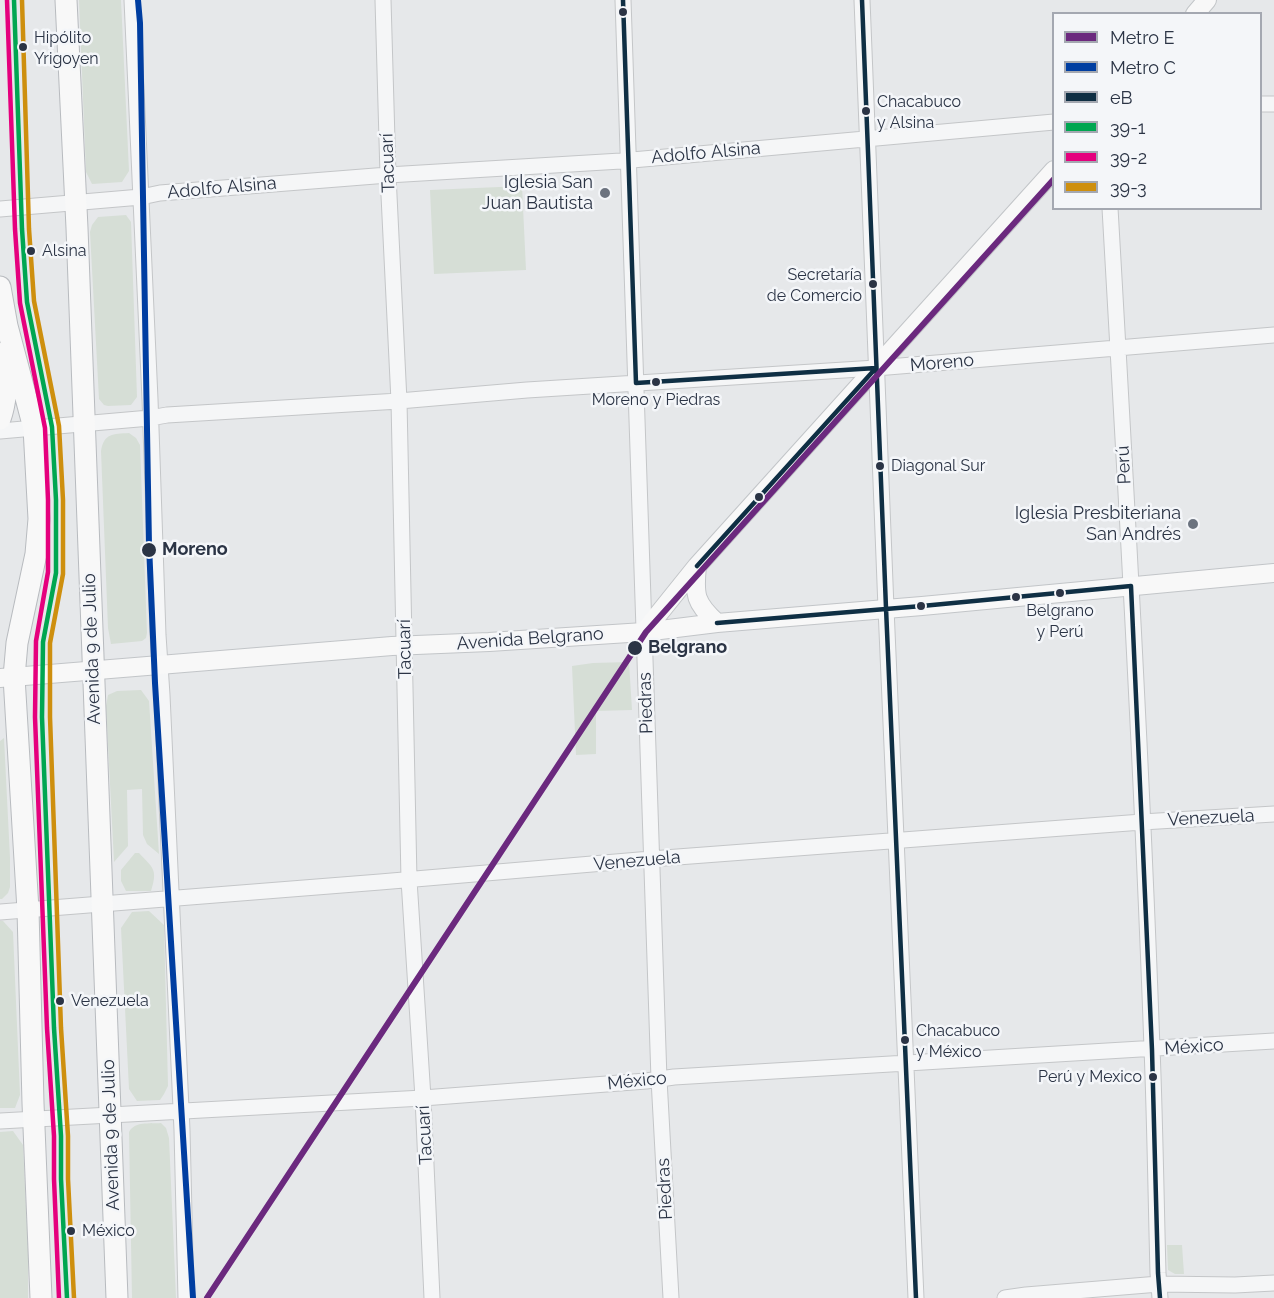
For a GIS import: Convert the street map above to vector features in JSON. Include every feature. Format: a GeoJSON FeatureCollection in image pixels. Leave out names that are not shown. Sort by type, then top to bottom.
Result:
{"type":"FeatureCollection","features":[{"type":"Feature","properties":{"kind":"highway","name":"Avenida 9 de Julio"},"geometry":{"type":"LineString","coordinates":[[66,0],[77,228],[117,1298]]}},
{"type":"Feature","properties":{"kind":"highway"},"geometry":{"type":"LineString","coordinates":[[0,287],[7,326],[34,428],[39,519],[37,543],[19,634],[7,677],[28,910],[42,1298]]}},
{"type":"Feature","properties":{"kind":"highway"},"geometry":{"type":"LineString","coordinates":[[0,419],[6,388],[7,326]]}},
{"type":"Feature","properties":{"kind":"main road"},"geometry":{"type":"LineString","coordinates":[[1197,12],[1207,0]]}},
{"type":"Feature","properties":{"kind":"main road"},"geometry":{"type":"LineString","coordinates":[[644,632],[697,566],[1052,171]]}},
{"type":"Feature","properties":{"kind":"main road"},"geometry":{"type":"LineString","coordinates":[[697,566],[695,584],[698,602],[717,622]]}},
{"type":"Feature","properties":{"kind":"main road","name":"Avenida Belgrano"},"geometry":{"type":"LineString","coordinates":[[7,677],[405,646],[644,632],[717,622],[1274,573]]}},
{"type":"Feature","properties":{"kind":"street"},"geometry":{"type":"LineString","coordinates":[[132,0],[181,1111],[186,1298]]}},
{"type":"Feature","properties":{"kind":"street","name":"Tacuarí"},"geometry":{"type":"LineString","coordinates":[[383,0],[388,174],[399,401],[409,880],[423,1098],[432,1298]]}},
{"type":"Feature","properties":{"kind":"street","name":"Piedras"},"geometry":{"type":"LineString","coordinates":[[623,0],[658,1079],[671,1298]]}},
{"type":"Feature","properties":{"kind":"street"},"geometry":{"type":"LineString","coordinates":[[862,0],[916,1298]]}},
{"type":"Feature","properties":{"kind":"street","name":"Adolfo Alsina"},"geometry":{"type":"LineString","coordinates":[[0,209],[388,174],[629,160],[1052,122]]}},
{"type":"Feature","properties":{"kind":"street","name":"Perú"},"geometry":{"type":"LineString","coordinates":[[1110,210],[1142,822],[1160,1291]]}},
{"type":"Feature","properties":{"kind":"street","name":"Moreno"},"geometry":{"type":"LineString","coordinates":[[0,431],[167,415],[876,368],[1274,335]]}},
{"type":"Feature","properties":{"kind":"street","name":"Venezuela"},"geometry":{"type":"LineString","coordinates":[[0,912],[651,859],[1274,814]]}},
{"type":"Feature","properties":{"kind":"street","name":"México"},"geometry":{"type":"LineString","coordinates":[[0,1121],[423,1098],[674,1077],[1274,1041]]}},
{"type":"Feature","properties":{"kind":"street"},"geometry":{"type":"LineString","coordinates":[[1005,1298],[1026,1294],[1160,1291],[1274,1282]]}},
{"type":"Feature","properties":{"kind":"shaded area"},"geometry":{"type":"Polygon","coordinates":[[[79,0],[121,0],[129,171],[122,182],[92,184],[86,172],[79,0]]]}},
{"type":"Feature","properties":{"kind":"shaded area"},"geometry":{"type":"Polygon","coordinates":[[[522,186],[526,270],[434,274],[430,190],[522,186]]]}},
{"type":"Feature","properties":{"kind":"shaded area"},"geometry":{"type":"Polygon","coordinates":[[[126,215],[131,222],[137,397],[131,405],[108,406],[99,399],[90,232],[98,217],[126,215]]]}},
{"type":"Feature","properties":{"kind":"shaded area"},"geometry":{"type":"Polygon","coordinates":[[[129,433],[140,445],[147,633],[146,638],[142,641],[111,644],[108,628],[101,451],[104,441],[110,436],[129,433]]]}},
{"type":"Feature","properties":{"kind":"shaded area"},"geometry":{"type":"Polygon","coordinates":[[[629,662],[632,710],[596,711],[596,754],[576,755],[572,666],[629,662]]]}},
{"type":"Feature","properties":{"kind":"shaded area"},"geometry":{"type":"Polygon","coordinates":[[[141,690],[149,701],[159,854],[147,844],[143,835],[142,789],[127,790],[128,846],[114,862],[106,706],[108,695],[117,691],[141,690]]]}},
{"type":"Feature","properties":{"kind":"shaded area"},"geometry":{"type":"Polygon","coordinates":[[[4,738],[10,887],[8,893],[0,899],[0,741],[4,738]]]}},
{"type":"Feature","properties":{"kind":"shaded area"},"geometry":{"type":"Polygon","coordinates":[[[135,853],[139,853],[153,869],[154,878],[151,891],[126,891],[121,881],[121,870],[135,853]]]}},
{"type":"Feature","properties":{"kind":"shaded area"},"geometry":{"type":"Polygon","coordinates":[[[149,911],[164,925],[168,1086],[160,1100],[137,1101],[129,1089],[121,928],[132,912],[149,911]]]}},
{"type":"Feature","properties":{"kind":"shaded area"},"geometry":{"type":"Polygon","coordinates":[[[0,921],[3,921],[13,932],[20,1095],[15,1108],[0,1108],[0,921]]]}},
{"type":"Feature","properties":{"kind":"shaded area"},"geometry":{"type":"Polygon","coordinates":[[[161,1123],[166,1128],[169,1138],[176,1298],[132,1298],[129,1132],[135,1126],[161,1123]]]}},
{"type":"Feature","properties":{"kind":"shaded area"},"geometry":{"type":"Polygon","coordinates":[[[13,1131],[23,1145],[28,1298],[0,1298],[0,1132],[13,1131]]]}},
{"type":"Feature","properties":{"kind":"shaded area"},"geometry":{"type":"Polygon","coordinates":[[[1167,1245],[1182,1245],[1184,1274],[1175,1274],[1168,1270],[1167,1245]]]}},
{"type":"Feature","properties":{"kind":"metro line","name":"C"},"geometry":{"type":"LineString","coordinates":[[138,0],[149,545],[155,683],[193,1298]]}},
{"type":"Feature","properties":{"kind":"metro line","name":"E"},"geometry":{"type":"LineString","coordinates":[[207,1298],[646,632],[1052,181]]}},
{"type":"Feature","properties":{"kind":"transit line","name":"39-2"},"geometry":{"type":"LineString","coordinates":[[7,0],[15,229],[20,303],[45,428],[48,500],[48,572],[36,641],[35,717],[59,1298]]}},
{"type":"Feature","properties":{"kind":"transit line","name":"39-1"},"geometry":{"type":"LineString","coordinates":[[14,0],[22,229],[27,302],[52,427],[56,500],[56,573],[43,642],[42,717],[67,1298]]}},
{"type":"Feature","properties":{"kind":"transit line","name":"39-3"},"geometry":{"type":"LineString","coordinates":[[22,0],[29,229],[34,301],[59,426],[63,500],[63,574],[50,643],[50,717],[61,1028],[74,1298]]}},
{"type":"Feature","properties":{"kind":"transit line","name":"eB"},"geometry":{"type":"LineString","coordinates":[[623,0],[636,383]]}},
{"type":"Feature","properties":{"kind":"transit line","name":"eB"},"geometry":{"type":"LineString","coordinates":[[862,0],[916,1298]]}},
{"type":"Feature","properties":{"kind":"transit line","name":"eB"},"geometry":{"type":"LineString","coordinates":[[636,383],[876,368]]}},
{"type":"Feature","properties":{"kind":"transit line","name":"eB"},"geometry":{"type":"LineString","coordinates":[[697,566],[876,368]]}},
{"type":"Feature","properties":{"kind":"transit line","name":"eB"},"geometry":{"type":"LineString","coordinates":[[1131,586],[1152,1050],[1160,1298]]}},
{"type":"Feature","properties":{"kind":"transit line","name":"eB"},"geometry":{"type":"LineString","coordinates":[[717,623],[1131,586]]}},
{"type":"Feature","properties":{"kind":"place","name":"Hipólito Yrigoyen"},"geometry":{"type":"Point","coordinates":[23,47]}},
{"type":"Feature","properties":{"kind":"place","name":"Chacabuco y Alsina"},"geometry":{"type":"Point","coordinates":[866,111]}},
{"type":"Feature","properties":{"kind":"place","name":"Iglesia San Juan Bautista"},"geometry":{"type":"Point","coordinates":[605,193]}},
{"type":"Feature","properties":{"kind":"place","name":"Alsina"},"geometry":{"type":"Point","coordinates":[31,251]}},
{"type":"Feature","properties":{"kind":"place","name":"Secretaría de Comercio"},"geometry":{"type":"Point","coordinates":[873,284]}},
{"type":"Feature","properties":{"kind":"place","name":"Moreno y Piedras"},"geometry":{"type":"Point","coordinates":[656,382]}},
{"type":"Feature","properties":{"kind":"place","name":"Diagonal Sur"},"geometry":{"type":"Point","coordinates":[880,466]}},
{"type":"Feature","properties":{"kind":"place","name":"Iglesia Presbiteriana San Andrés"},"geometry":{"type":"Point","coordinates":[1193,524]}},
{"type":"Feature","properties":{"kind":"place","name":"Moreno"},"geometry":{"type":"Point","coordinates":[149,550]}},
{"type":"Feature","properties":{"kind":"place","name":"Belgrano y Perú"},"geometry":{"type":"Point","coordinates":[1060,593]}},
{"type":"Feature","properties":{"kind":"place","name":"Belgrano"},"geometry":{"type":"Point","coordinates":[635,648]}},
{"type":"Feature","properties":{"kind":"place","name":"Venezuela"},"geometry":{"type":"Point","coordinates":[60,1001]}},
{"type":"Feature","properties":{"kind":"place","name":"Chacabuco y México"},"geometry":{"type":"Point","coordinates":[905,1040]}},
{"type":"Feature","properties":{"kind":"place","name":"Perú y Mexico"},"geometry":{"type":"Point","coordinates":[1153,1077]}},
{"type":"Feature","properties":{"kind":"place","name":"México"},"geometry":{"type":"Point","coordinates":[71,1231]}}]}
